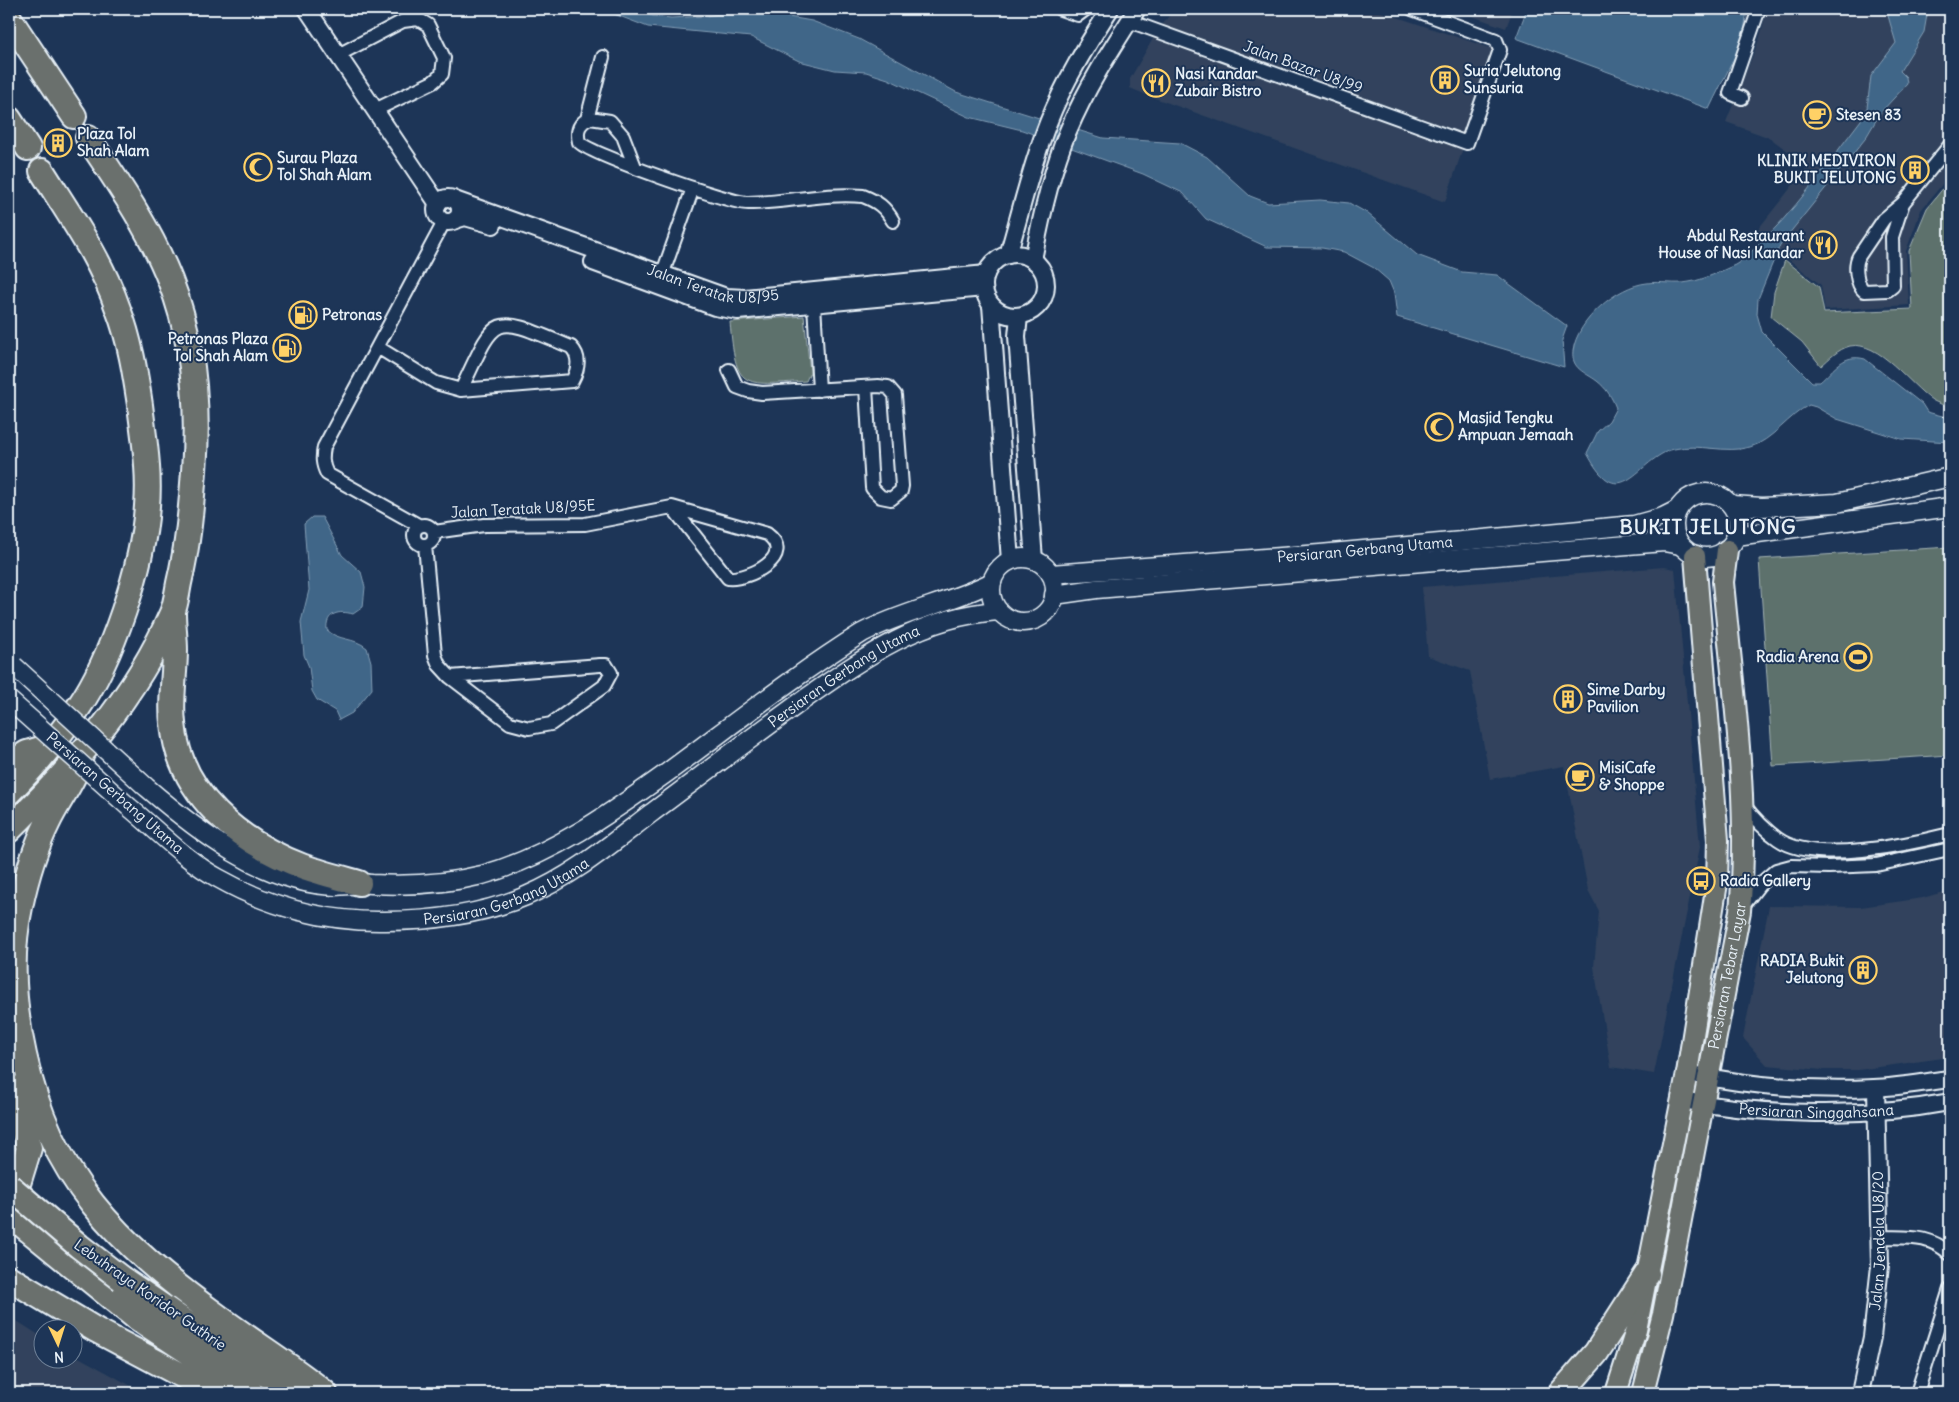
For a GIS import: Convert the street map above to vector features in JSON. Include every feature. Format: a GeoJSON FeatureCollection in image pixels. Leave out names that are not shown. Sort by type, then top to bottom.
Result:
{"type":"FeatureCollection","features":[{"type":"Feature","properties":{"kind":"highway"},"geometry":{"type":"LineString","coordinates":[[9,18],[74,116]]}},
{"type":"Feature","properties":{"kind":"highway"},"geometry":{"type":"LineString","coordinates":[[9,119],[28,148]]}},
{"type":"Feature","properties":{"kind":"highway"},"geometry":{"type":"LineString","coordinates":[[9,830],[82,756],[130,692],[172,612],[189,540],[197,432],[189,345],[178,304],[158,253],[129,200],[88,138]]}},
{"type":"Feature","properties":{"kind":"highway"},"geometry":{"type":"LineString","coordinates":[[9,792],[52,745],[78,708],[97,675],[130,590],[143,534],[148,481],[133,358],[118,308],[92,251],[42,171]]}},
{"type":"Feature","properties":{"kind":"highway"},"geometry":{"type":"LineString","coordinates":[[172,612],[175,650],[172,700],[175,738],[180,756],[198,793],[228,824],[248,839],[305,867],[359,883]]}},
{"type":"Feature","properties":{"kind":"highway"},"geometry":{"type":"LineString","coordinates":[[9,765],[27,753],[52,745]]}},
{"type":"Feature","properties":{"kind":"highway"},"geometry":{"type":"LineString","coordinates":[[82,756],[78,770],[48,821],[35,853],[20,908],[13,951],[13,975],[19,1034],[37,1107],[50,1135],[81,1190],[110,1226],[130,1246],[215,1314],[324,1393]]}},
{"type":"Feature","properties":{"kind":"highway"},"geometry":{"type":"LineString","coordinates":[[9,1086],[29,1148],[14,1182],[9,1201]]}},
{"type":"Feature","properties":{"kind":"highway"},"geometry":{"type":"LineString","coordinates":[[9,1146],[14,1182]]}},
{"type":"Feature","properties":{"kind":"highway","name":"Lebuhraya Koridor Guthrie"},"geometry":{"type":"LineString","coordinates":[[14,1182],[80,1246],[150,1327],[250,1393]]}},
{"type":"Feature","properties":{"kind":"highway","name":"Lebuhraya Koridor Guthrie"},"geometry":{"type":"LineString","coordinates":[[9,1214],[113,1286],[298,1393]]}},
{"type":"Feature","properties":{"kind":"highway"},"geometry":{"type":"LineString","coordinates":[[1561,1393],[1596,1353],[1647,1274]]}},
{"type":"Feature","properties":{"kind":"highway"},"geometry":{"type":"LineString","coordinates":[[9,1278],[54,1306],[216,1393]]}},
{"type":"Feature","properties":{"kind":"main road","name":"Persiaran Gerbang Utama"},"geometry":{"type":"LineString","coordinates":[[1051,574],[1320,554],[1634,525],[1663,517],[1677,510],[1691,496],[1701,493],[1721,496],[1732,505],[1762,507],[1838,503],[1950,477]]}},
{"type":"Feature","properties":{"kind":"main road"},"geometry":{"type":"LineString","coordinates":[[1732,505],[1738,516],[1732,543]]}},
{"type":"Feature","properties":{"kind":"main road","name":"Persiaran Gerbang Utama"},"geometry":{"type":"LineString","coordinates":[[9,700],[129,807],[201,867],[218,878],[253,896],[296,910],[343,920],[429,919],[482,910],[528,895],[572,872],[758,733],[884,645],[954,618],[980,612],[998,611],[1006,618],[1016,621],[1036,619],[1051,605],[1054,596],[1096,589],[1644,543],[1664,542],[1712,556],[1732,543],[1950,507]]}},
{"type":"Feature","properties":{"kind":"main road"},"geometry":{"type":"LineString","coordinates":[[1677,510],[1673,528],[1687,550]]}},
{"type":"Feature","properties":{"kind":"main road","name":"Persiaran Tebar Layar"},"geometry":{"type":"LineString","coordinates":[[1643,1393],[1663,1314],[1740,911],[1743,878],[1742,802],[1723,582],[1732,543]]}},
{"type":"Feature","properties":{"kind":"main road","name":"Persiaran Tebar Layar"},"geometry":{"type":"LineString","coordinates":[[1616,1393],[1636,1330],[1682,1100],[1717,883],[1718,854],[1687,550]]}},
{"type":"Feature","properties":{"kind":"main road"},"geometry":{"type":"LineString","coordinates":[[1010,560],[1026,558],[1034,560],[1051,574],[1054,584],[1054,596]]}},
{"type":"Feature","properties":{"kind":"main road","name":"Persiaran Gerbang Utama"},"geometry":{"type":"LineString","coordinates":[[11,664],[145,786],[216,843],[269,869],[302,880],[334,886],[359,883],[421,885],[447,882],[483,874],[534,855],[594,825],[862,633],[901,614],[959,597],[992,582],[1002,566],[1010,560]]}},
{"type":"Feature","properties":{"kind":"main road"},"geometry":{"type":"LineString","coordinates":[[992,582],[992,597],[998,611]]}},
{"type":"Feature","properties":{"kind":"street"},"geometry":{"type":"LineString","coordinates":[[307,9],[375,110],[445,201],[460,207],[459,215],[450,221],[324,447],[323,466],[327,474],[420,526],[428,526],[434,532],[434,540],[425,545],[418,544],[414,538],[415,531],[420,526]]}},
{"type":"Feature","properties":{"kind":"street"},"geometry":{"type":"LineString","coordinates":[[1060,9],[1082,12]]}},
{"type":"Feature","properties":{"kind":"street"},"geometry":{"type":"LineString","coordinates":[[1008,255],[1048,123],[1067,81],[1089,41],[1110,9]]}},
{"type":"Feature","properties":{"kind":"street","name":"Jalan Bazar U8/99"},"geometry":{"type":"LineString","coordinates":[[1133,15],[1160,32],[1467,144],[1500,50],[1500,45],[1496,40],[1412,9]]}},
{"type":"Feature","properties":{"kind":"street"},"geometry":{"type":"LineString","coordinates":[[1742,98],[1730,94],[1758,9]]}},
{"type":"Feature","properties":{"kind":"street"},"geometry":{"type":"LineString","coordinates":[[1033,260],[1054,171],[1068,132],[1088,89],[1133,15]]}},
{"type":"Feature","properties":{"kind":"street"},"geometry":{"type":"LineString","coordinates":[[338,55],[403,21],[418,20],[428,26],[444,58],[442,74],[433,82],[375,110]]}},
{"type":"Feature","properties":{"kind":"street"},"geometry":{"type":"LineString","coordinates":[[603,57],[586,119],[577,132],[582,145],[634,167],[726,200],[747,203],[863,196],[877,201],[886,209],[893,221]]}},
{"type":"Feature","properties":{"kind":"street"},"geometry":{"type":"LineString","coordinates":[[586,119],[599,117],[610,121],[623,136],[634,167]]}},
{"type":"Feature","properties":{"kind":"street"},"geometry":{"type":"LineString","coordinates":[[1903,203],[1892,237],[1893,286],[1888,290],[1864,291],[1858,284],[1856,259],[1884,219],[1903,203],[1950,145]]}},
{"type":"Feature","properties":{"kind":"street"},"geometry":{"type":"LineString","coordinates":[[660,280],[693,188]]}},
{"type":"Feature","properties":{"kind":"street","name":"Jalan Teratak U8/95"},"geometry":{"type":"LineString","coordinates":[[445,201],[660,280],[727,310],[763,310],[985,281]]}},
{"type":"Feature","properties":{"kind":"street","name":"Jalan Teratak U8/95"},"geometry":{"type":"LineString","coordinates":[[450,221],[465,218],[480,220],[660,280],[717,295],[745,298],[985,281]]}},
{"type":"Feature","properties":{"kind":"street"},"geometry":{"type":"LineString","coordinates":[[991,305],[1008,315],[1018,316],[1029,313],[1038,307],[1044,298],[1046,288],[1045,277],[1041,267],[1025,256],[1008,255],[999,259],[985,281],[991,305],[1010,560]]}},
{"type":"Feature","properties":{"kind":"street"},"geometry":{"type":"LineString","coordinates":[[814,304],[819,390]]}},
{"type":"Feature","properties":{"kind":"street"},"geometry":{"type":"LineString","coordinates":[[1018,316],[1017,336],[1034,560]]}},
{"type":"Feature","properties":{"kind":"street"},"geometry":{"type":"LineString","coordinates":[[379,348],[436,383],[461,390],[572,381],[578,371],[575,352],[571,347],[516,325],[505,324],[493,328],[485,338],[461,390]]}},
{"type":"Feature","properties":{"kind":"street"},"geometry":{"type":"LineString","coordinates":[[729,370],[737,387],[748,391],[866,387],[888,388],[895,395],[902,486],[901,491],[891,499],[881,497],[872,488],[866,387]]}},
{"type":"Feature","properties":{"kind":"street","name":"Jalan Teratak U8/95E"},"geometry":{"type":"LineString","coordinates":[[434,532],[484,525],[585,524],[672,507],[767,534],[776,540],[775,555],[766,566],[749,576],[739,579],[728,578],[672,507]]}},
{"type":"Feature","properties":{"kind":"street"},"geometry":{"type":"LineString","coordinates":[[425,545],[435,655],[439,665],[450,677],[510,723],[529,728],[550,724],[604,686],[611,673],[606,666],[600,665],[450,677]]}},
{"type":"Feature","properties":{"kind":"street"},"geometry":{"type":"LineString","coordinates":[[1742,802],[1754,818],[1778,840],[1807,849],[1842,851],[1872,849],[1950,834]]}},
{"type":"Feature","properties":{"kind":"street"},"geometry":{"type":"LineString","coordinates":[[1740,911],[1759,885],[1776,870],[1791,866],[1876,865],[1950,849]]}},
{"type":"Feature","properties":{"kind":"street","name":"Persiaran Singgahsana"},"geometry":{"type":"LineString","coordinates":[[1687,1073],[1707,1077],[1808,1088],[1876,1088],[1950,1079]]}},
{"type":"Feature","properties":{"kind":"street","name":"Jalan Jendela U8/20"},"geometry":{"type":"LineString","coordinates":[[1860,1393],[1872,1336],[1877,1300],[1880,1237],[1876,1088]]}},
{"type":"Feature","properties":{"kind":"street","name":"Persiaran Singgahsana"},"geometry":{"type":"LineString","coordinates":[[1682,1100],[1702,1104],[1816,1112],[1877,1111],[1950,1102]]}},
{"type":"Feature","properties":{"kind":"street"},"geometry":{"type":"LineString","coordinates":[[1880,1237],[1927,1239],[1940,1245],[1950,1254]]}},
{"type":"Feature","properties":{"kind":"street"},"geometry":{"type":"LineString","coordinates":[[1917,1393],[1950,1289]]}},
{"type":"Feature","properties":{"kind":"shaded area"},"geometry":{"type":"Polygon","coordinates":[[[601,9],[632,9],[653,16],[671,18],[706,16],[748,10],[812,21],[859,39],[956,92],[1103,138],[1180,143],[1207,157],[1250,196],[1268,203],[1320,200],[1349,203],[1367,213],[1417,255],[1462,272],[1497,275],[1567,326],[1562,340],[1564,367],[1397,317],[1394,293],[1389,281],[1374,268],[1344,252],[1322,248],[1267,247],[1206,219],[1183,193],[1143,174],[1022,130],[969,117],[888,79],[866,72],[835,70],[799,61],[751,37],[648,27],[601,9]]]}},
{"type":"Feature","properties":{"kind":"shaded area"},"geometry":{"type":"Polygon","coordinates":[[[1174,9],[1373,9],[1496,50],[1445,202],[1130,88],[1130,79],[1155,35],[1174,9]]]}},
{"type":"Feature","properties":{"kind":"shaded area"},"geometry":{"type":"Polygon","coordinates":[[[1452,9],[1513,9],[1506,28],[1452,9]]]}},
{"type":"Feature","properties":{"kind":"shaded area"},"geometry":{"type":"Polygon","coordinates":[[[1527,9],[1747,9],[1743,40],[1709,109],[1516,38],[1527,9]]]}},
{"type":"Feature","properties":{"kind":"shaded area"},"geometry":{"type":"Polygon","coordinates":[[[1767,9],[1950,9],[1950,175],[1921,210],[1906,251],[1909,305],[1825,310],[1821,285],[1755,233],[1808,166],[1770,138],[1726,122],[1760,37],[1767,9]]]}},
{"type":"Feature","properties":{"kind":"shaded area"},"geometry":{"type":"Polygon","coordinates":[[[1886,9],[1928,9],[1924,32],[1900,71],[1906,77],[1907,84],[1881,112],[1865,139],[1780,245],[1758,299],[1757,314],[1762,332],[1812,382],[1820,382],[1845,360],[1851,358],[1865,359],[1922,404],[1927,412],[1950,418],[1950,442],[1901,439],[1837,419],[1809,405],[1758,444],[1741,449],[1683,447],[1674,449],[1661,454],[1629,479],[1620,483],[1610,481],[1599,472],[1587,453],[1598,431],[1609,421],[1616,408],[1611,396],[1603,387],[1574,362],[1573,351],[1576,339],[1582,328],[1600,306],[1623,291],[1635,286],[1657,282],[1684,283],[1695,281],[1737,264],[1782,221],[1810,188],[1861,120],[1867,108],[1871,76],[1896,43],[1886,9]]]}},
{"type":"Feature","properties":{"kind":"shaded area"},"geometry":{"type":"Polygon","coordinates":[[[312,517],[322,517],[342,555],[361,572],[365,587],[363,607],[353,614],[343,612],[334,614],[327,624],[327,630],[336,636],[357,642],[367,648],[371,662],[372,689],[352,713],[339,720],[335,711],[317,700],[312,691],[309,667],[304,655],[301,622],[309,590],[304,524],[312,517]]]}},
{"type":"Feature","properties":{"kind":"shaded area"},"geometry":{"type":"Polygon","coordinates":[[[1664,567],[1675,569],[1700,847],[1654,1074],[1611,1067],[1594,967],[1599,911],[1588,890],[1564,766],[1490,779],[1470,671],[1428,656],[1422,587],[1664,567]]]}},
{"type":"Feature","properties":{"kind":"shaded area","name":"RADIA Bukit Jelutong"},"geometry":{"type":"Polygon","coordinates":[[[1950,890],[1950,1057],[1858,1070],[1823,1070],[1767,1065],[1743,1038],[1769,906],[1861,907],[1923,898],[1950,890]]]}},
{"type":"Feature","properties":{"kind":"shaded area"},"geometry":{"type":"Polygon","coordinates":[[[9,1316],[32,1331],[32,1370],[82,1370],[82,1359],[144,1393],[9,1393],[9,1316]]]}},
{"type":"Feature","properties":{"kind":"green space"},"geometry":{"type":"Polygon","coordinates":[[[1950,180],[1950,407],[1932,400],[1883,356],[1861,346],[1850,346],[1842,349],[1821,366],[1802,342],[1771,317],[1774,292],[1785,260],[1819,287],[1824,313],[1912,309],[1909,251],[1927,208],[1950,180]]]}},
{"type":"Feature","properties":{"kind":"green space"},"geometry":{"type":"Polygon","coordinates":[[[804,316],[810,372],[806,381],[768,383],[755,382],[746,378],[735,360],[730,322],[804,316]]]}},
{"type":"Feature","properties":{"kind":"green space","name":"Radia Arena"},"geometry":{"type":"Polygon","coordinates":[[[1950,547],[1950,755],[1773,766],[1759,559],[1950,547]]]}},
{"type":"Feature","properties":{"kind":"place","name":"Suria Jelutong Sunsuria"},"geometry":{"type":"Point","coordinates":[1445,80]}},
{"type":"Feature","properties":{"kind":"place","name":"Nasi Kandar Zubair Bistro"},"geometry":{"type":"Point","coordinates":[1156,83]}},
{"type":"Feature","properties":{"kind":"place","name":"Stesen 83"},"geometry":{"type":"Point","coordinates":[1817,115]}},
{"type":"Feature","properties":{"kind":"place","name":"Plaza Tol Shah Alam"},"geometry":{"type":"Point","coordinates":[58,143]}},
{"type":"Feature","properties":{"kind":"place","name":"Surau Plaza Tol Shah Alam"},"geometry":{"type":"Point","coordinates":[258,167]}},
{"type":"Feature","properties":{"kind":"place","name":"KLINIK MEDIVIRON BUKIT JELUTONG"},"geometry":{"type":"Point","coordinates":[1915,170]}},
{"type":"Feature","properties":{"kind":"place","name":"Abdul Restaurant House of Nasi Kandar"},"geometry":{"type":"Point","coordinates":[1823,245]}},
{"type":"Feature","properties":{"kind":"place","name":"Petronas"},"geometry":{"type":"Point","coordinates":[303,315]}},
{"type":"Feature","properties":{"kind":"place","name":"Petronas Plaza Tol Shah Alam"},"geometry":{"type":"Point","coordinates":[287,348]}},
{"type":"Feature","properties":{"kind":"place","name":"Masjid Tengku Ampuan Jemaah"},"geometry":{"type":"Point","coordinates":[1439,427]}},
{"type":"Feature","properties":{"kind":"place","name":"Radia Arena"},"geometry":{"type":"Point","coordinates":[1858,657]}},
{"type":"Feature","properties":{"kind":"place","name":"Sime Darby Pavilion"},"geometry":{"type":"Point","coordinates":[1568,699]}},
{"type":"Feature","properties":{"kind":"place","name":"MisiCafe & Shoppe"},"geometry":{"type":"Point","coordinates":[1580,777]}},
{"type":"Feature","properties":{"kind":"place","name":"Radia Gallery"},"geometry":{"type":"Point","coordinates":[1701,881]}},
{"type":"Feature","properties":{"kind":"place","name":"RADIA Bukit Jelutong"},"geometry":{"type":"Point","coordinates":[1863,970]}},
{"type":"Feature","properties":{"kind":"district","name":"BUKIT JELUTONG"},"geometry":{"type":"Point","coordinates":[1708,527]}}]}
